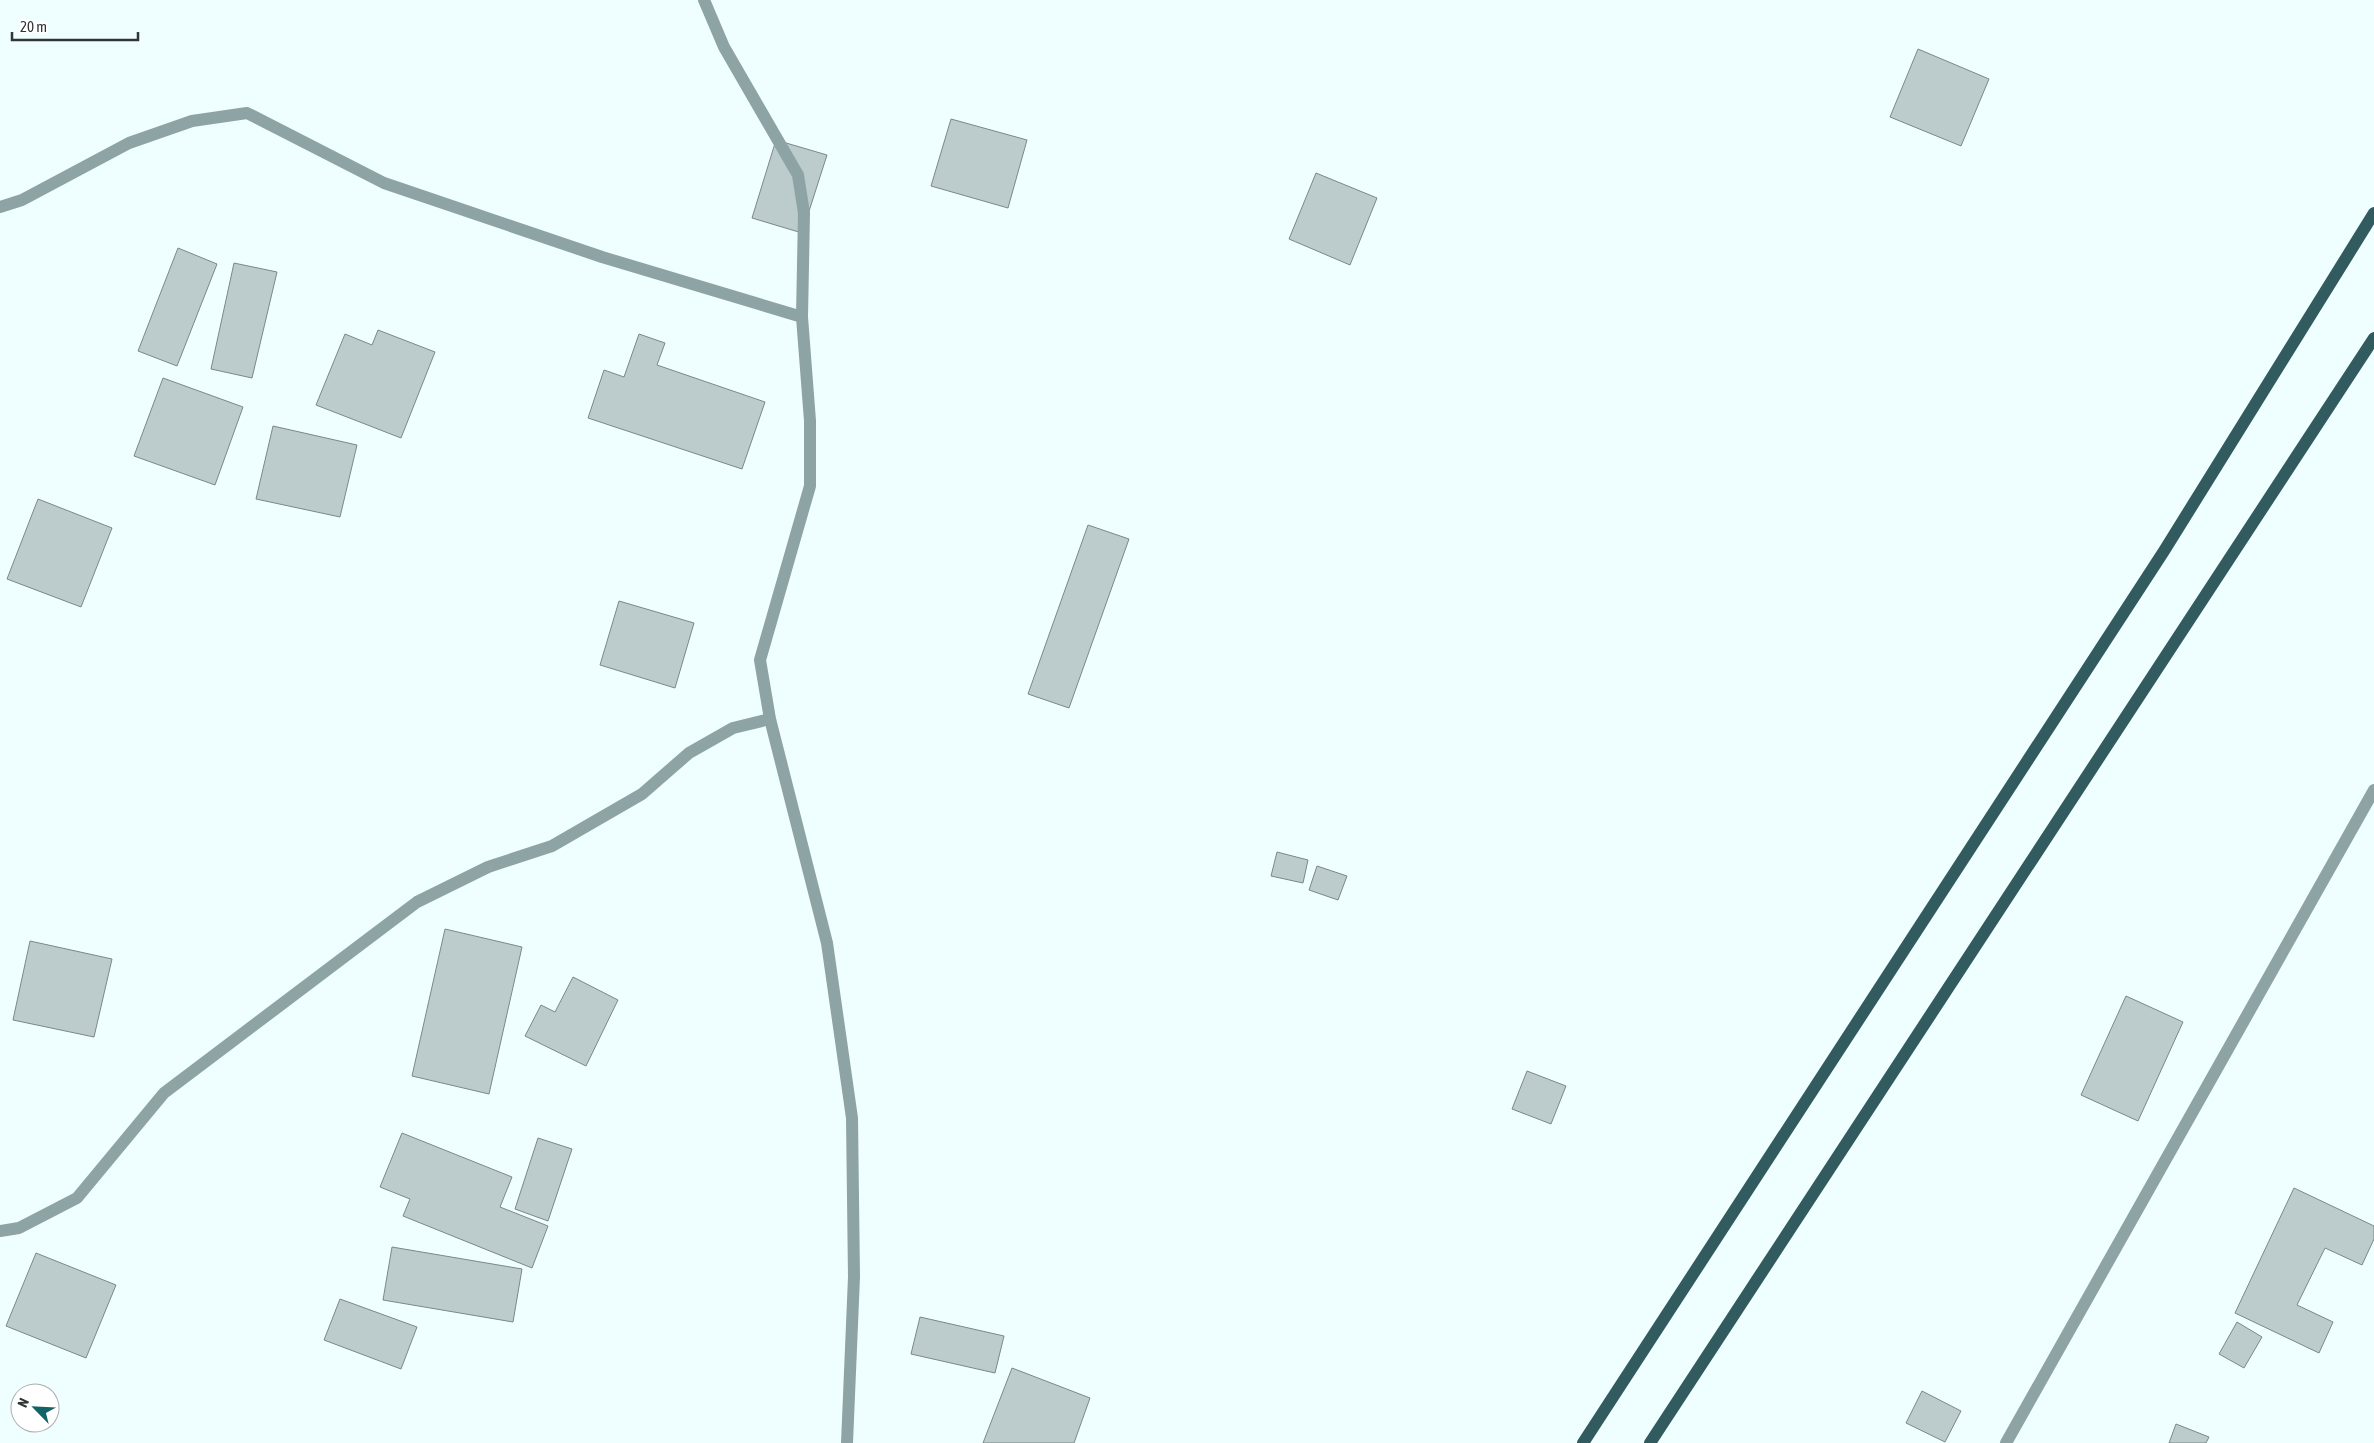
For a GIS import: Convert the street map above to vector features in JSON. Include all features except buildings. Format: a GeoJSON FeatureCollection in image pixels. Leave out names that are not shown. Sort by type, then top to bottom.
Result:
{"type":"FeatureCollection","features":[{"type":"Feature","properties":{"kind":"main road"},"geometry":{"type":"LineString","coordinates":[[1583,1443],[2164,551],[2374,214]]}},
{"type":"Feature","properties":{"kind":"main road"},"geometry":{"type":"LineString","coordinates":[[1650,1443],[2374,338]]}},
{"type":"Feature","properties":{"kind":"street"},"geometry":{"type":"LineString","coordinates":[[704,0],[724,47],[798,175],[804,213],[802,317],[810,421],[810,486],[760,660],[770,718],[827,943],[852,1118],[854,1277],[847,1443]]}},
{"type":"Feature","properties":{"kind":"street"},"geometry":{"type":"LineString","coordinates":[[0,208],[22,200],[129,143],[192,122],[247,114],[384,183],[602,256],[802,317]]}},
{"type":"Feature","properties":{"kind":"street"},"geometry":{"type":"LineString","coordinates":[[0,1231],[19,1228],[77,1198],[164,1093],[418,902],[488,867],[552,846],[642,794],[689,753],[733,728],[770,718]]}},
{"type":"Feature","properties":{"kind":"street"},"geometry":{"type":"LineString","coordinates":[[2006,1443],[2374,790]]}}]}
